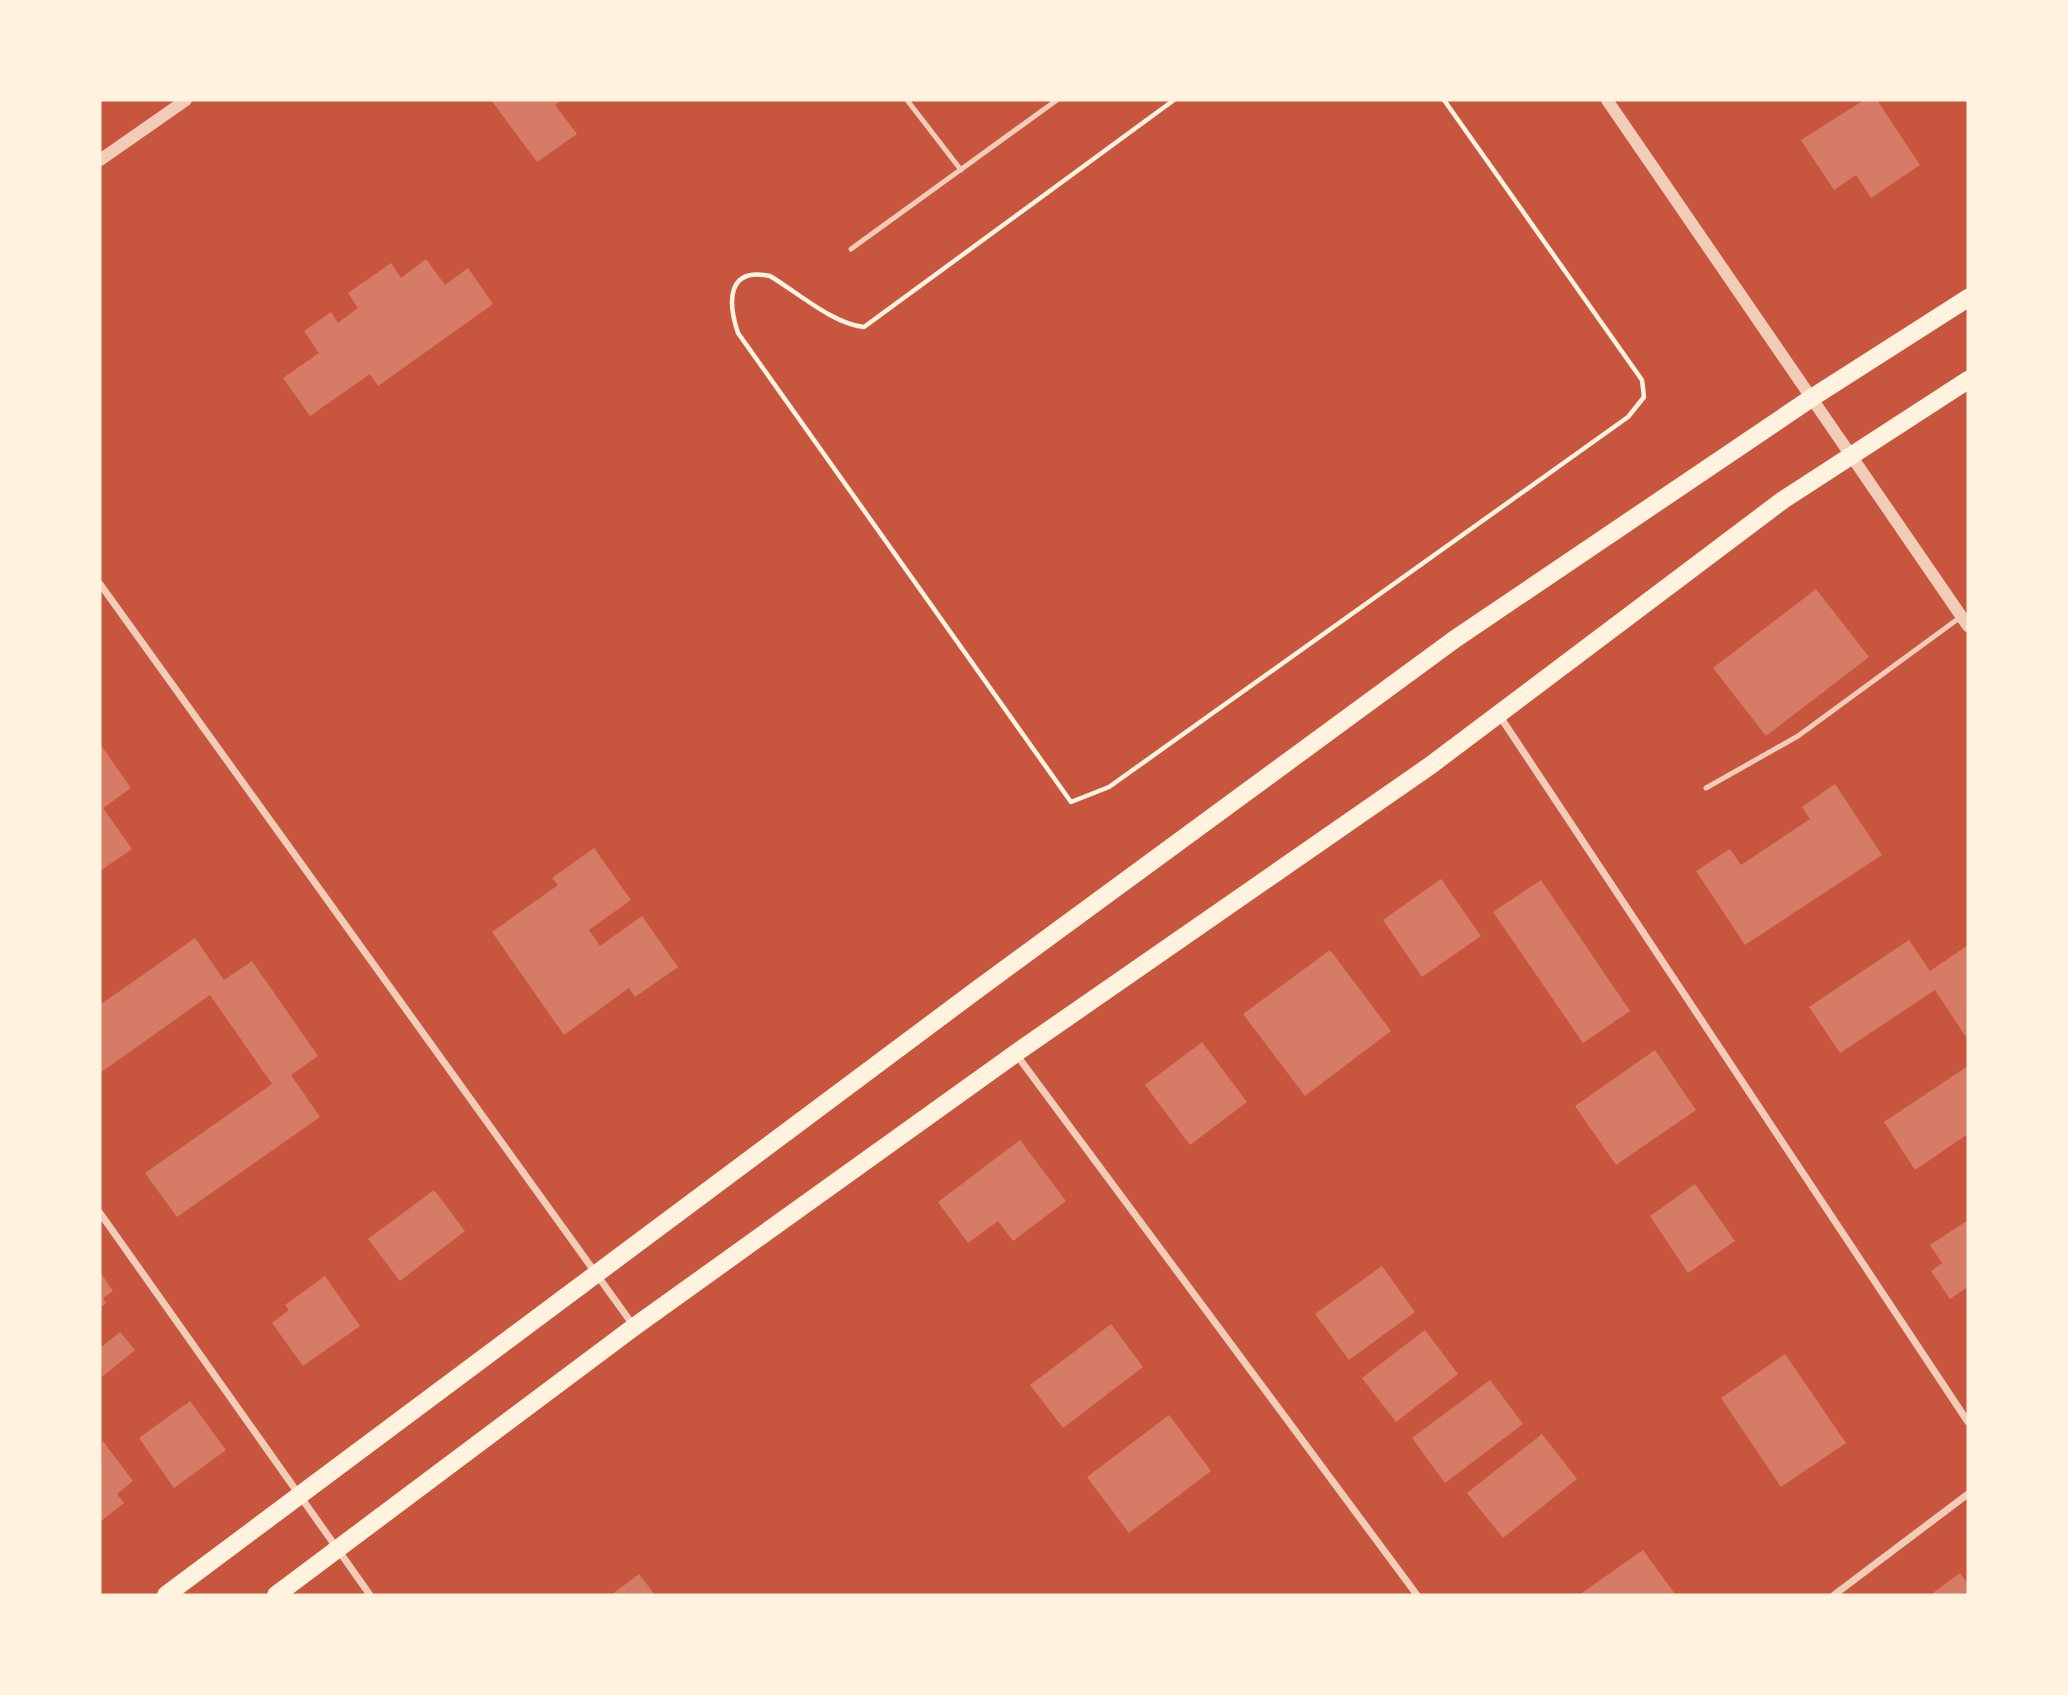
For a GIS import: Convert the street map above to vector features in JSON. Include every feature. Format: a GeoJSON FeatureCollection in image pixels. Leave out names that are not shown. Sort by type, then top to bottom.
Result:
{"type":"FeatureCollection","features":[{"type":"Feature","properties":{"kind":"main road"},"geometry":{"type":"LineString","coordinates":[[166,1595],[1444,647],[1813,397],[1968,298]]}},
{"type":"Feature","properties":{"kind":"main road"},"geometry":{"type":"LineString","coordinates":[[276,1595],[634,1327],[1498,715],[1783,500],[1968,380]]}},
{"type":"Feature","properties":{"kind":"street"},"geometry":{"type":"LineString","coordinates":[[100,160],[186,100]]}},
{"type":"Feature","properties":{"kind":"street"},"geometry":{"type":"LineString","coordinates":[[1607,100],[1965,621]]}},
{"type":"Feature","properties":{"kind":"street"},"geometry":{"type":"LineString","coordinates":[[100,584],[634,1327]]}},
{"type":"Feature","properties":{"kind":"street"},"geometry":{"type":"LineString","coordinates":[[1498,715],[1968,1422]]}},
{"type":"Feature","properties":{"kind":"street"},"geometry":{"type":"LineString","coordinates":[[1016,1054],[1417,1595]]}},
{"type":"Feature","properties":{"kind":"street"},"geometry":{"type":"LineString","coordinates":[[100,1213],[370,1595]]}},
{"type":"Feature","properties":{"kind":"street"},"geometry":{"type":"LineString","coordinates":[[1834,1595],[1968,1493]]}},
{"type":"Feature","properties":{"kind":"lane"},"geometry":{"type":"LineString","coordinates":[[907,100],[961,170]]}},
{"type":"Feature","properties":{"kind":"lane"},"geometry":{"type":"LineString","coordinates":[[851,249],[1057,100]]}},
{"type":"Feature","properties":{"kind":"lane"},"geometry":{"type":"LineString","coordinates":[[1706,788],[1798,736],[1965,621]]}},
{"type":"Feature","properties":{"kind":"path"},"geometry":{"type":"LineString","coordinates":[[1174,100],[864,327],[850,326],[769,276],[758,274],[746,277],[735,285],[731,295],[730,304],[738,333],[1071,802],[1109,787],[1628,417],[1644,397],[1642,380],[1444,100]]}},
{"type":"Feature","properties":{"kind":"building"},"geometry":{"type":"Polygon","coordinates":[[[491,100],[561,100],[555,105],[577,134],[537,162],[491,100]]]}},
{"type":"Feature","properties":{"kind":"building"},"geometry":{"type":"Polygon","coordinates":[[[1864,100],[1877,100],[1920,165],[1871,198],[1856,175],[1834,190],[1801,140],[1864,100]]]}},
{"type":"Feature","properties":{"kind":"building"},"geometry":{"type":"Polygon","coordinates":[[[426,259],[445,285],[468,268],[493,304],[378,386],[370,374],[310,416],[283,378],[319,353],[304,331],[331,312],[338,323],[358,308],[348,293],[391,263],[401,278],[426,259]]]}},
{"type":"Feature","properties":{"kind":"building"},"geometry":{"type":"Polygon","coordinates":[[[1816,589],[1869,657],[1766,736],[1713,668],[1816,589]]]}},
{"type":"Feature","properties":{"kind":"building"},"geometry":{"type":"Polygon","coordinates":[[[100,744],[131,788],[103,808],[132,849],[100,871],[100,744]]]}},
{"type":"Feature","properties":{"kind":"building"},"geometry":{"type":"Polygon","coordinates":[[[1835,784],[1882,855],[1745,945],[1696,871],[1730,849],[1741,865],[1810,819],[1802,807],[1835,784]]]}},
{"type":"Feature","properties":{"kind":"building"},"geometry":{"type":"Polygon","coordinates":[[[594,848],[631,900],[589,930],[600,946],[642,916],[678,967],[635,997],[629,988],[564,1035],[492,932],[558,885],[552,878],[594,848]]]}},
{"type":"Feature","properties":{"kind":"building"},"geometry":{"type":"Polygon","coordinates":[[[1441,879],[1481,936],[1422,977],[1383,920],[1441,879]]]}},
{"type":"Feature","properties":{"kind":"building"},"geometry":{"type":"Polygon","coordinates":[[[1541,880],[1630,1011],[1583,1043],[1493,912],[1541,880]]]}},
{"type":"Feature","properties":{"kind":"building"},"geometry":{"type":"Polygon","coordinates":[[[195,938],[224,980],[252,961],[318,1056],[291,1075],[320,1117],[177,1217],[145,1173],[272,1084],[210,995],[100,1073],[100,1005],[195,938]]]}},
{"type":"Feature","properties":{"kind":"building"},"geometry":{"type":"Polygon","coordinates":[[[1909,940],[1930,971],[1968,945],[1968,1040],[1935,990],[1840,1053],[1809,1007],[1909,940]]]}},
{"type":"Feature","properties":{"kind":"building"},"geometry":{"type":"Polygon","coordinates":[[[1330,950],[1391,1031],[1305,1096],[1243,1014],[1330,950]]]}},
{"type":"Feature","properties":{"kind":"building"},"geometry":{"type":"Polygon","coordinates":[[[1202,1042],[1247,1102],[1190,1145],[1145,1085],[1202,1042]]]}},
{"type":"Feature","properties":{"kind":"building"},"geometry":{"type":"Polygon","coordinates":[[[1655,1050],[1696,1110],[1616,1165],[1575,1106],[1655,1050]]]}},
{"type":"Feature","properties":{"kind":"building"},"geometry":{"type":"Polygon","coordinates":[[[1968,1066],[1968,1134],[1915,1170],[1884,1122],[1968,1066]]]}},
{"type":"Feature","properties":{"kind":"building"},"geometry":{"type":"Polygon","coordinates":[[[1020,1140],[1066,1201],[1013,1241],[998,1221],[968,1243],[938,1202],[1020,1140]]]}},
{"type":"Feature","properties":{"kind":"building"},"geometry":{"type":"Polygon","coordinates":[[[1695,1184],[1735,1241],[1688,1273],[1650,1216],[1695,1184]]]}},
{"type":"Feature","properties":{"kind":"building"},"geometry":{"type":"Polygon","coordinates":[[[434,1190],[465,1231],[400,1281],[368,1239],[434,1190]]]}},
{"type":"Feature","properties":{"kind":"building"},"geometry":{"type":"Polygon","coordinates":[[[1968,1220],[1968,1287],[1950,1299],[1931,1271],[1942,1263],[1930,1245],[1968,1220]]]}},
{"type":"Feature","properties":{"kind":"building"},"geometry":{"type":"Polygon","coordinates":[[[1382,1266],[1415,1312],[1349,1360],[1315,1314],[1382,1266]]]}},
{"type":"Feature","properties":{"kind":"building"},"geometry":{"type":"Polygon","coordinates":[[[100,1272],[113,1291],[103,1298],[106,1303],[100,1308],[100,1272]]]}},
{"type":"Feature","properties":{"kind":"building"},"geometry":{"type":"Polygon","coordinates":[[[325,1276],[360,1326],[303,1366],[272,1323],[289,1310],[285,1305],[325,1276]]]}},
{"type":"Feature","properties":{"kind":"building"},"geometry":{"type":"Polygon","coordinates":[[[1111,1324],[1143,1367],[1063,1428],[1030,1385],[1111,1324]]]}},
{"type":"Feature","properties":{"kind":"building"},"geometry":{"type":"Polygon","coordinates":[[[1425,1330],[1458,1374],[1396,1422],[1362,1378],[1425,1330]]]}},
{"type":"Feature","properties":{"kind":"building"},"geometry":{"type":"Polygon","coordinates":[[[120,1332],[135,1350],[102,1377],[100,1348],[120,1332]]]}},
{"type":"Feature","properties":{"kind":"building"},"geometry":{"type":"Polygon","coordinates":[[[1785,1354],[1846,1443],[1781,1487],[1721,1398],[1785,1354]]]}},
{"type":"Feature","properties":{"kind":"building"},"geometry":{"type":"Polygon","coordinates":[[[1490,1380],[1523,1424],[1445,1483],[1412,1438],[1490,1380]]]}},
{"type":"Feature","properties":{"kind":"building"},"geometry":{"type":"Polygon","coordinates":[[[190,1401],[226,1450],[174,1488],[139,1438],[190,1401]]]}},
{"type":"Feature","properties":{"kind":"building"},"geometry":{"type":"Polygon","coordinates":[[[1169,1415],[1211,1471],[1129,1533],[1087,1477],[1169,1415]]]}},
{"type":"Feature","properties":{"kind":"building"},"geometry":{"type":"Polygon","coordinates":[[[1542,1434],[1577,1479],[1503,1538],[1467,1493],[1542,1434]]]}},
{"type":"Feature","properties":{"kind":"building"},"geometry":{"type":"Polygon","coordinates":[[[102,1440],[133,1481],[117,1494],[124,1503],[100,1522],[102,1440]]]}},
{"type":"Feature","properties":{"kind":"building"},"geometry":{"type":"Polygon","coordinates":[[[1643,1550],[1675,1594],[1579,1595],[1643,1550]]]}},
{"type":"Feature","properties":{"kind":"building"},"geometry":{"type":"Polygon","coordinates":[[[1960,1573],[1968,1584],[1968,1595],[1930,1595],[1960,1573]]]}},
{"type":"Feature","properties":{"kind":"building"},"geometry":{"type":"Polygon","coordinates":[[[639,1574],[655,1595],[611,1595],[639,1574]]]}}]}
